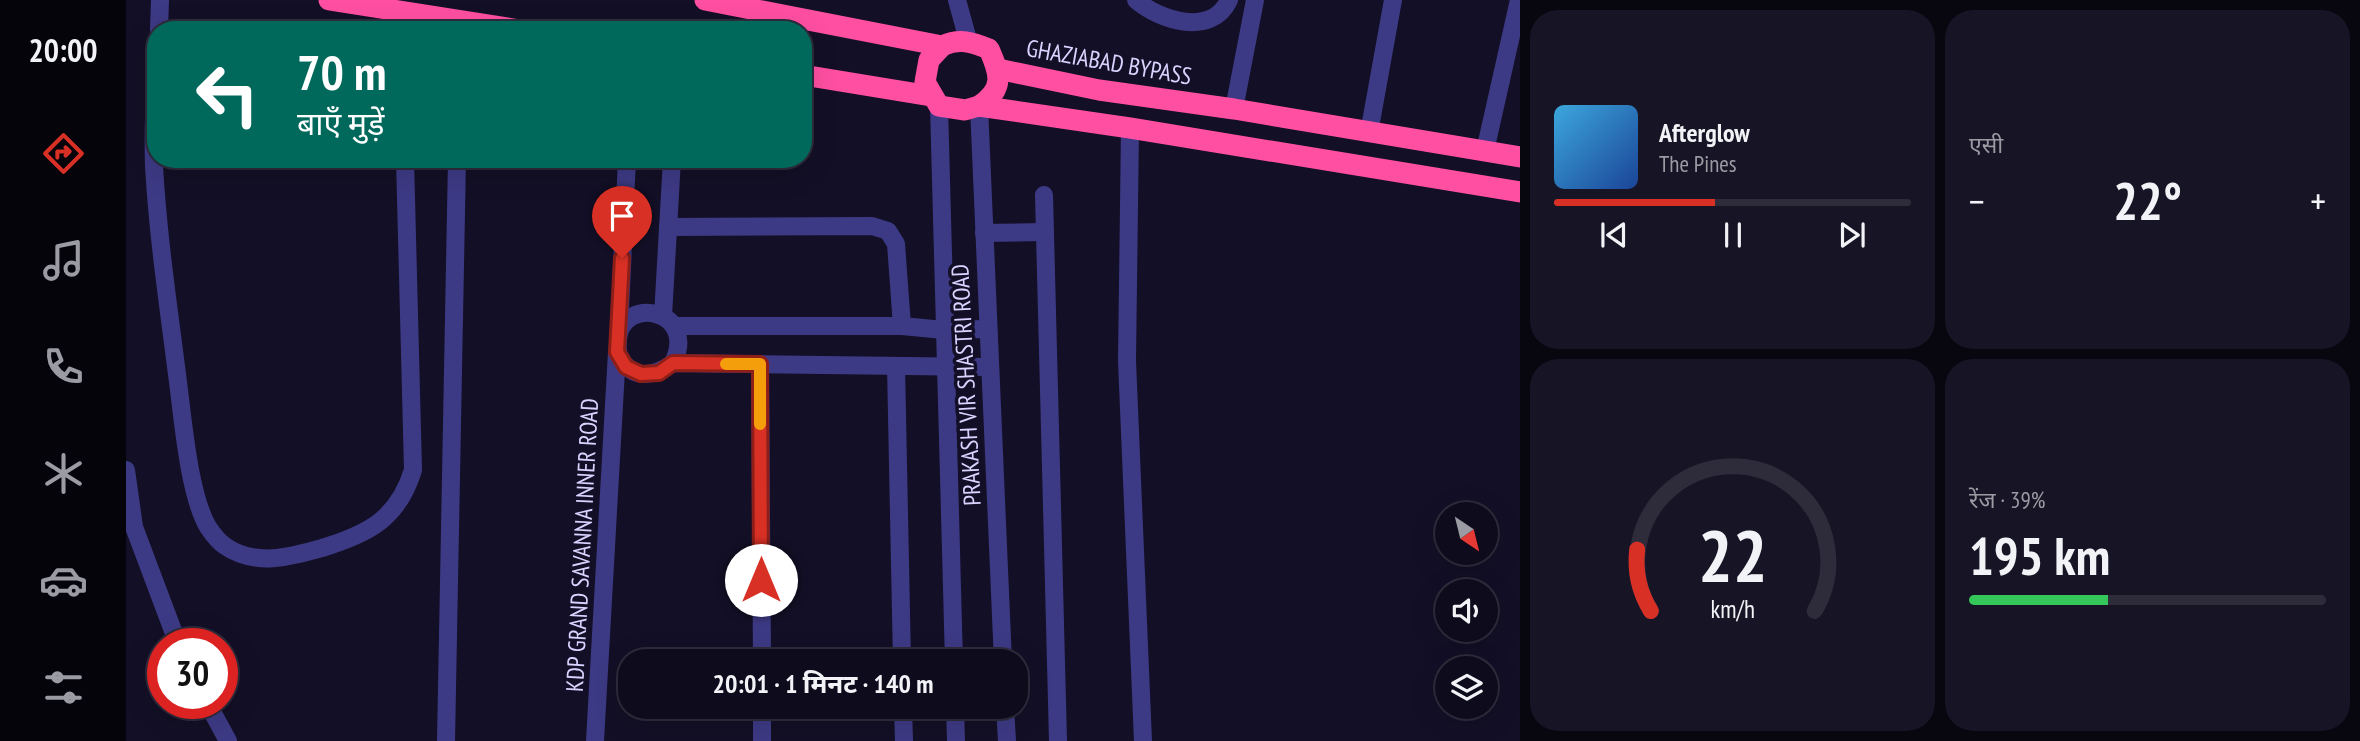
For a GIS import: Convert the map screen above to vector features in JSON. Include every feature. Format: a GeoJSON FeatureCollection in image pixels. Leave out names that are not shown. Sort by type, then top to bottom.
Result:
{"type":"FeatureCollection","features":[{"type":"Feature","properties":{"kind":"highway"},"geometry":{"type":"LineString","coordinates":[[329,0],[405,21]]}},
{"type":"Feature","properties":{"kind":"highway"},"geometry":{"type":"LineString","coordinates":[[705,0],[942,46]]}},
{"type":"Feature","properties":{"kind":"highway"},"geometry":{"type":"LineString","coordinates":[[935,101],[925,82],[929,60],[942,46],[953,41],[968,40]]}},
{"type":"Feature","properties":{"kind":"highway","name":"GHAZIABAD BYPASS"},"geometry":{"type":"LineString","coordinates":[[968,40],[989,49],[998,69],[1099,90],[1234,109],[1520,157]]}},
{"type":"Feature","properties":{"kind":"highway"},"geometry":{"type":"LineString","coordinates":[[812,77],[935,101],[965,110],[990,99],[999,84],[998,69]]}},
{"type":"Feature","properties":{"kind":"highway"},"geometry":{"type":"LineString","coordinates":[[979,106],[1520,192]]}},
{"type":"Feature","properties":{"kind":"street"},"geometry":{"type":"LineString","coordinates":[[159,21],[160,0]]}},
{"type":"Feature","properties":{"kind":"street"},"geometry":{"type":"LineString","coordinates":[[957,0],[968,40]]}},
{"type":"Feature","properties":{"kind":"street"},"geometry":{"type":"LineString","coordinates":[[1136,0],[1151,12],[1188,23],[1208,20],[1224,10],[1229,0]]}},
{"type":"Feature","properties":{"kind":"street"},"geometry":{"type":"LineString","coordinates":[[1234,109],[1255,0]]}},
{"type":"Feature","properties":{"kind":"street"},"geometry":{"type":"LineString","coordinates":[[1369,133],[1393,0]]}},
{"type":"Feature","properties":{"kind":"street"},"geometry":{"type":"LineString","coordinates":[[1485,152],[1518,0]]}},
{"type":"Feature","properties":{"kind":"street","name":"PRAKASH VIR SHASTRI ROAD"},"geometry":{"type":"LineString","coordinates":[[935,101],[954,649]]}},
{"type":"Feature","properties":{"kind":"street","name":"PRAKASH VIR SHASTRI ROAD"},"geometry":{"type":"LineString","coordinates":[[979,106],[1002,649]]}},
{"type":"Feature","properties":{"kind":"street"},"geometry":{"type":"LineString","coordinates":[[1130,128],[1127,361],[1143,741]]}},
{"type":"Feature","properties":{"kind":"street"},"geometry":{"type":"LineString","coordinates":[[154,168],[159,229],[184,431],[195,490],[208,526],[224,545],[242,555],[265,560],[294,556],[352,539],[378,525],[407,490],[413,470],[405,168]]}},
{"type":"Feature","properties":{"kind":"street"},"geometry":{"type":"LineString","coordinates":[[446,741],[457,168]]}},
{"type":"Feature","properties":{"kind":"street"},"geometry":{"type":"LineString","coordinates":[[627,168],[617,352],[626,367],[641,374],[659,373],[673,363],[678,352],[679,338],[669,321],[668,227],[671,168]]}},
{"type":"Feature","properties":{"kind":"street"},"geometry":{"type":"LineString","coordinates":[[1044,195],[1058,741]]}},
{"type":"Feature","properties":{"kind":"street"},"geometry":{"type":"LineString","coordinates":[[668,227],[872,226],[888,232],[896,244],[902,326]]}},
{"type":"Feature","properties":{"kind":"street"},"geometry":{"type":"LineString","coordinates":[[984,233],[1045,232]]}},
{"type":"Feature","properties":{"kind":"street"},"geometry":{"type":"LineString","coordinates":[[619,331],[630,318],[646,312],[669,321],[987,329]]}},
{"type":"Feature","properties":{"kind":"street","name":"KDP GRAND SAVANNA INNER ROAD"},"geometry":{"type":"LineString","coordinates":[[595,741],[617,352]]}},
{"type":"Feature","properties":{"kind":"street"},"geometry":{"type":"LineString","coordinates":[[673,363],[989,367]]}},
{"type":"Feature","properties":{"kind":"street"},"geometry":{"type":"LineString","coordinates":[[760,364],[762,649]]}},
{"type":"Feature","properties":{"kind":"street"},"geometry":{"type":"LineString","coordinates":[[896,366],[902,649]]}},
{"type":"Feature","properties":{"kind":"street"},"geometry":{"type":"LineString","coordinates":[[126,470],[134,527],[172,628]]}},
{"type":"Feature","properties":{"kind":"street"},"geometry":{"type":"LineString","coordinates":[[216,719],[228,741]]}},
{"type":"Feature","properties":{"kind":"street"},"geometry":{"type":"LineString","coordinates":[[762,719],[762,741]]}},
{"type":"Feature","properties":{"kind":"street"},"geometry":{"type":"LineString","coordinates":[[903,719],[904,741]]}},
{"type":"Feature","properties":{"kind":"street"},"geometry":{"type":"LineString","coordinates":[[955,719],[956,741]]}},
{"type":"Feature","properties":{"kind":"street"},"geometry":{"type":"LineString","coordinates":[[1006,719],[1007,741]]}},
{"type":"Feature","properties":{"kind":"slow traffic"},"geometry":{"type":"LineString","coordinates":[[726,364],[760,364],[760,424]]}},
{"type":"Feature","properties":{"kind":"route"},"geometry":{"type":"LineString","coordinates":[[622,258],[617,352],[626,367],[641,374],[659,373],[673,363],[760,364],[761,580]]}}]}
